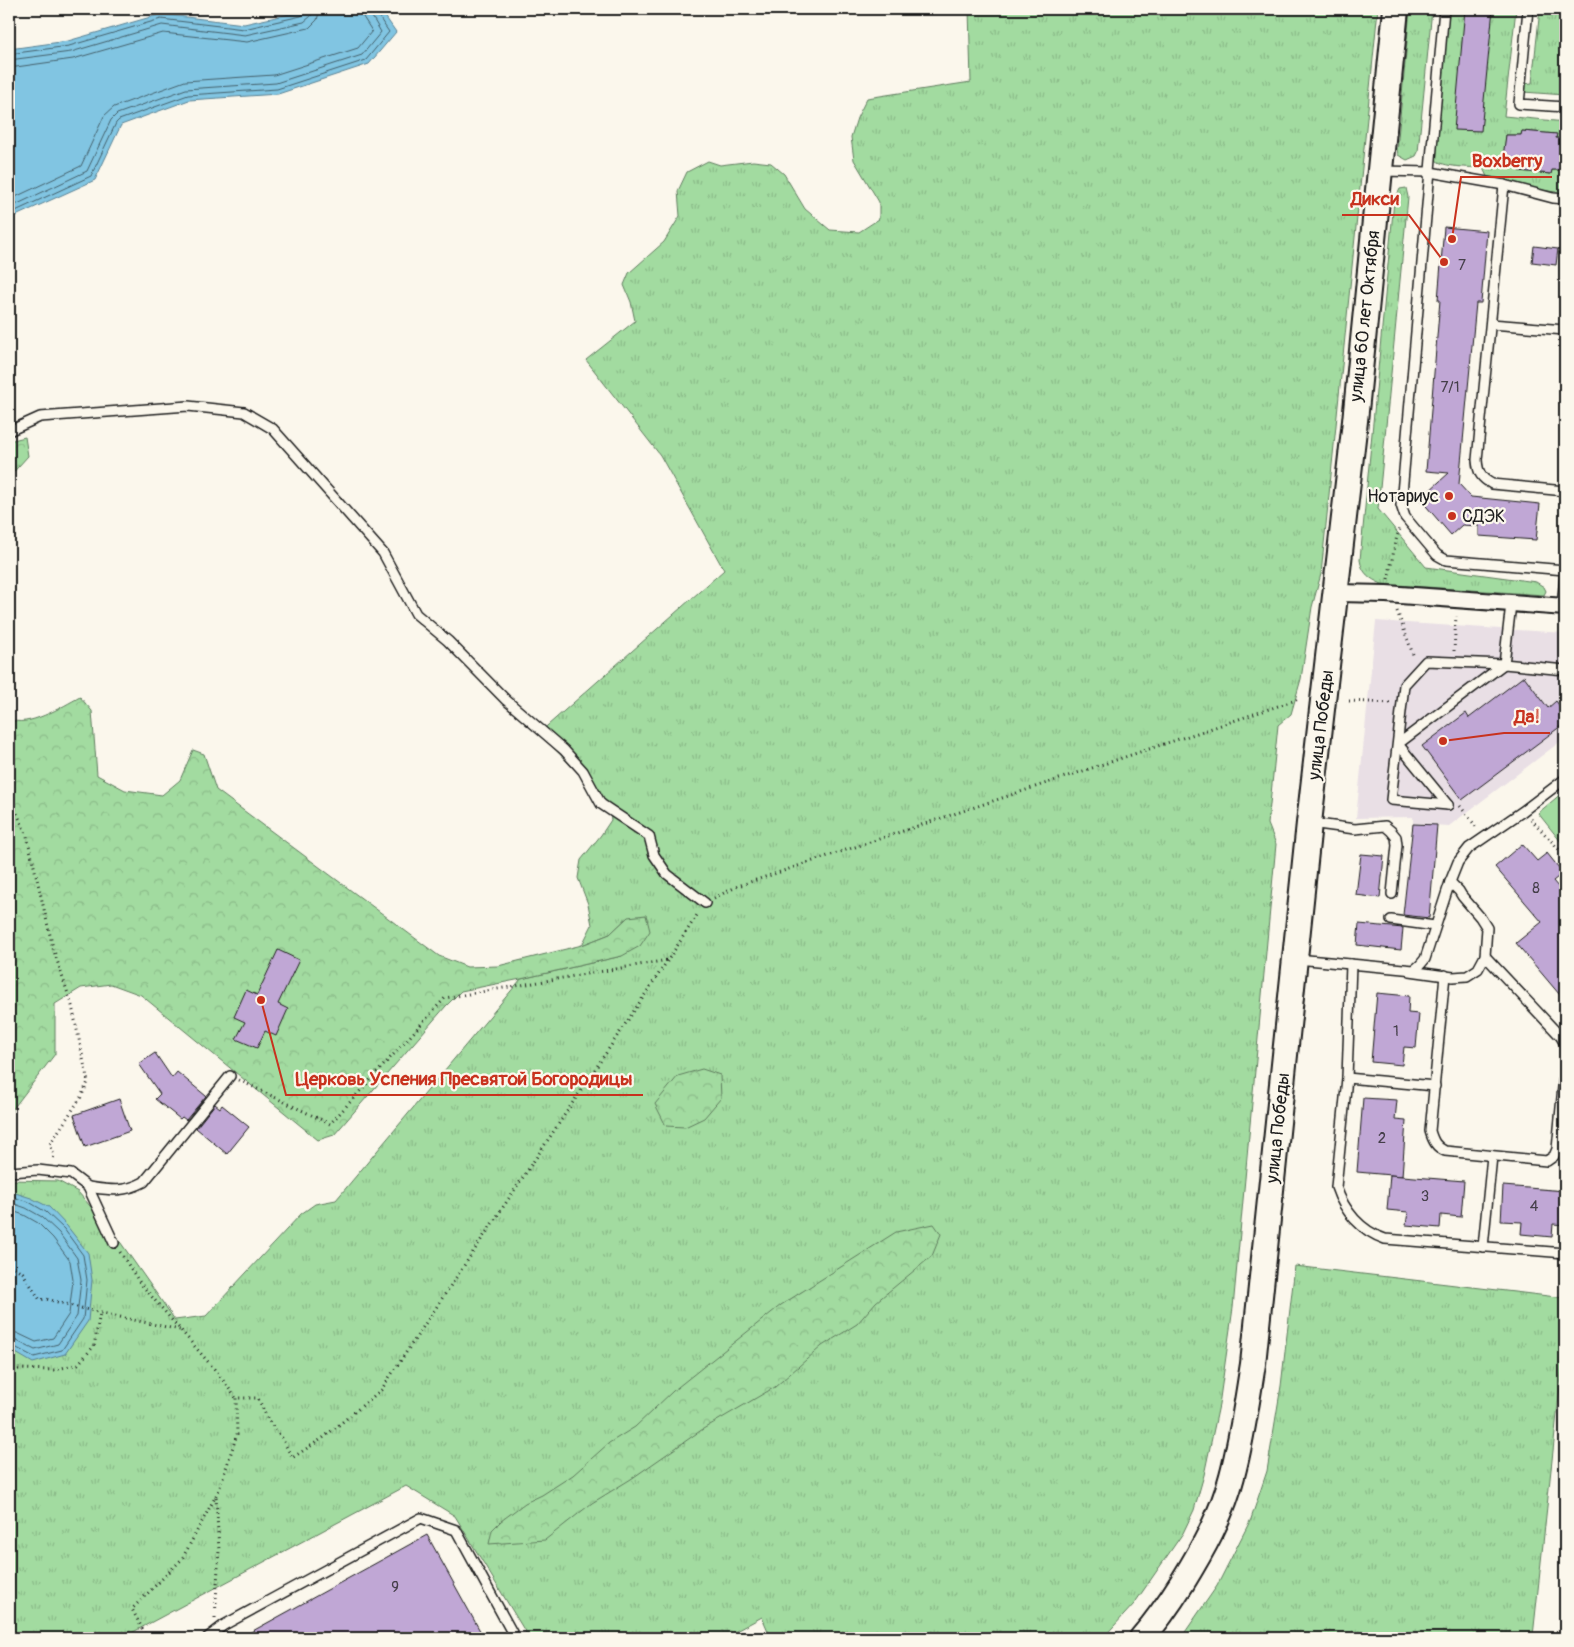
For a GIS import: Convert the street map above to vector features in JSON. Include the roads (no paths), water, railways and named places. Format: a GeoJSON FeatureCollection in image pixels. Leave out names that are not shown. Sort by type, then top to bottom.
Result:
{"type":"FeatureCollection","features":[{"type":"Feature","properties":{"kind":"street","name":"улица 60 лет Октября"},"geometry":{"type":"LineString","coordinates":[[1336,593],[1396,9]]}},
{"type":"Feature","properties":{"kind":"street"},"geometry":{"type":"LineString","coordinates":[[1336,593],[1386,594],[1564,607]]}},
{"type":"Feature","properties":{"kind":"street","name":"улица Победы"},"geometry":{"type":"LineString","coordinates":[[1142,1638],[1166,1608],[1204,1547],[1220,1513],[1232,1478],[1239,1445],[1253,1364],[1309,823],[1336,593]]}},
{"type":"Feature","properties":{"kind":"lane"},"geometry":{"type":"LineString","coordinates":[[1444,9],[1400,504],[1405,517],[1437,555],[1446,560],[1565,570]]}},
{"type":"Feature","properties":{"kind":"lane"},"geometry":{"type":"LineString","coordinates":[[1528,9],[1519,104],[1565,108]]}},
{"type":"Feature","properties":{"kind":"lane"},"geometry":{"type":"LineString","coordinates":[[1380,171],[1430,172],[1504,185],[1553,198],[1565,199]]}},
{"type":"Feature","properties":{"kind":"lane"},"geometry":{"type":"LineString","coordinates":[[1504,185],[1477,460],[1478,471],[1483,479],[1492,484],[1565,491]]}},
{"type":"Feature","properties":{"kind":"lane"},"geometry":{"type":"LineString","coordinates":[[1491,324],[1565,330]]}},
{"type":"Feature","properties":{"kind":"lane"},"geometry":{"type":"LineString","coordinates":[[9,431],[40,417],[188,406],[244,412],[274,429],[382,553],[416,614],[448,641],[506,700],[564,750],[582,771],[601,804],[649,836],[654,855],[667,874],[705,903]]}},
{"type":"Feature","properties":{"kind":"lane"},"geometry":{"type":"LineString","coordinates":[[1564,607],[1565,576]]}},
{"type":"Feature","properties":{"kind":"lane"},"geometry":{"type":"LineString","coordinates":[[1398,744],[1504,664],[1511,604]]}},
{"type":"Feature","properties":{"kind":"lane"},"geometry":{"type":"LineString","coordinates":[[1398,744],[1448,805],[1391,800],[1404,685],[1426,661],[1504,664],[1565,670]]}},
{"type":"Feature","properties":{"kind":"lane"},"geometry":{"type":"LineString","coordinates":[[1407,970],[1414,970],[1424,959],[1450,882],[1462,855],[1468,848],[1523,811],[1565,779]]}},
{"type":"Feature","properties":{"kind":"lane"},"geometry":{"type":"LineString","coordinates":[[1309,823],[1354,829],[1385,826],[1391,831],[1396,837],[1397,845],[1392,894]]}},
{"type":"Feature","properties":{"kind":"lane"},"geometry":{"type":"LineString","coordinates":[[1296,959],[1407,970],[1445,976],[1467,976],[1478,969],[1486,956],[1488,928],[1450,882]]}},
{"type":"Feature","properties":{"kind":"lane"},"geometry":{"type":"LineString","coordinates":[[1391,920],[1435,926]]}},
{"type":"Feature","properties":{"kind":"lane"},"geometry":{"type":"LineString","coordinates":[[1486,956],[1561,1037],[1565,1044]]}},
{"type":"Feature","properties":{"kind":"lane"},"geometry":{"type":"LineString","coordinates":[[1351,964],[1346,1078],[1336,1187],[1340,1200],[1346,1210],[1359,1224],[1374,1235],[1384,1239],[1565,1253]]}},
{"type":"Feature","properties":{"kind":"lane"},"geometry":{"type":"LineString","coordinates":[[1445,976],[1430,1131],[1438,1148],[1446,1151],[1547,1161],[1554,1156],[1557,1149],[1565,1066]]}},
{"type":"Feature","properties":{"kind":"lane"},"geometry":{"type":"LineString","coordinates":[[88,1187],[118,1191],[131,1189],[144,1182],[230,1076]]}},
{"type":"Feature","properties":{"kind":"lane"},"geometry":{"type":"LineString","coordinates":[[1346,1078],[1435,1086]]}},
{"type":"Feature","properties":{"kind":"lane"},"geometry":{"type":"LineString","coordinates":[[1483,1247],[1492,1156]]}},
{"type":"Feature","properties":{"kind":"lane"},"geometry":{"type":"LineString","coordinates":[[9,1172],[38,1170],[71,1174],[88,1187],[114,1243]]}},
{"type":"Feature","properties":{"kind":"lane"},"geometry":{"type":"LineString","coordinates":[[211,1635],[224,1625],[421,1518],[456,1530],[515,1638]]}},
{"type":"Feature","properties":{"kind":"water"},"geometry":{"type":"Polygon","coordinates":[[[319,9],[380,9],[396,32],[369,64],[278,94],[189,100],[121,125],[95,180],[9,219],[9,49],[68,41],[161,14],[244,24],[319,9]]]}},
{"type":"Feature","properties":{"kind":"water"},"geometry":{"type":"Polygon","coordinates":[[[9,1191],[31,1198],[49,1207],[67,1226],[88,1253],[92,1280],[88,1321],[65,1354],[33,1363],[9,1349],[9,1191]]]}},
{"type":"Feature","properties":{"kind":"place","name":"Boxberry"},"geometry":{"type":"Point","coordinates":[1452,239]}},
{"type":"Feature","properties":{"kind":"place","name":"Дикси"},"geometry":{"type":"Point","coordinates":[1444,262]}},
{"type":"Feature","properties":{"kind":"place","name":"Нотариус"},"geometry":{"type":"Point","coordinates":[1449,496]}},
{"type":"Feature","properties":{"kind":"place","name":"СДЭК"},"geometry":{"type":"Point","coordinates":[1452,516]}},
{"type":"Feature","properties":{"kind":"place","name":"Да!"},"geometry":{"type":"Point","coordinates":[1443,741]}},
{"type":"Feature","properties":{"kind":"place","name":"Церковь Успения Пресвятой Богородицы"},"geometry":{"type":"Point","coordinates":[261,1000]}}]}
